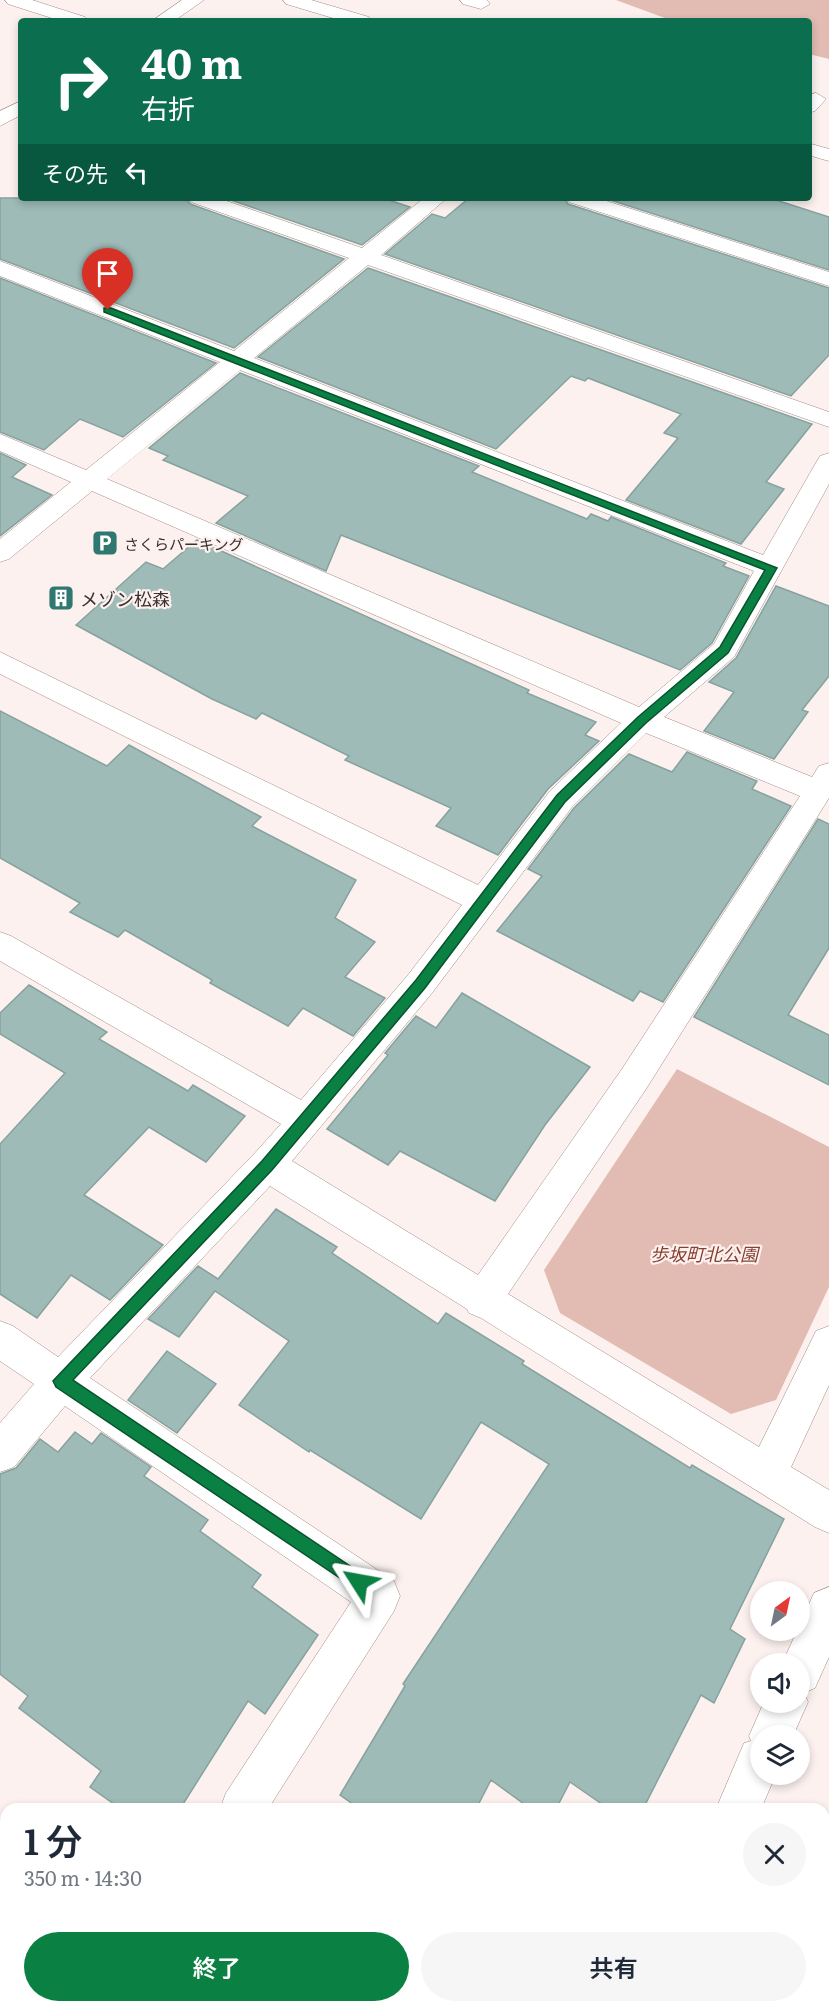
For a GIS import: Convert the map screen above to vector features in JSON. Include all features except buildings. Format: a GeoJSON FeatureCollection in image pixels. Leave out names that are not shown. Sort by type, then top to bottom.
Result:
{"type":"FeatureCollection","features":[{"type":"Feature","properties":{"kind":"street"},"geometry":{"type":"LineString","coordinates":[[14,0],[70,18]]}},
{"type":"Feature","properties":{"kind":"street"},"geometry":{"type":"LineString","coordinates":[[166,18],[195,0]]}},
{"type":"Feature","properties":{"kind":"street"},"geometry":{"type":"LineString","coordinates":[[292,0],[353,18]]}},
{"type":"Feature","properties":{"kind":"street"},"geometry":{"type":"LineString","coordinates":[[0,100],[18,106]]}},
{"type":"Feature","properties":{"kind":"street"},"geometry":{"type":"LineString","coordinates":[[4,127],[18,111]]}},
{"type":"Feature","properties":{"kind":"street"},"geometry":{"type":"LineString","coordinates":[[812,150],[829,154]]}},
{"type":"Feature","properties":{"kind":"street"},"geometry":{"type":"LineString","coordinates":[[207,201],[829,420]]}},
{"type":"Feature","properties":{"kind":"street"},"geometry":{"type":"LineString","coordinates":[[0,553],[433,201]]}},
{"type":"Feature","properties":{"kind":"street"},"geometry":{"type":"LineString","coordinates":[[585,201],[829,279]]}},
{"type":"Feature","properties":{"kind":"street"},"geometry":{"type":"LineString","coordinates":[[0,268],[771,568]]}},
{"type":"Feature","properties":{"kind":"street"},"geometry":{"type":"LineString","coordinates":[[0,442],[642,720],[824,782],[634,1079],[482,1300]]}},
{"type":"Feature","properties":{"kind":"street"},"geometry":{"type":"LineString","coordinates":[[0,1453],[61,1381],[267,1165],[420,984],[561,799],[642,720],[724,650],[829,461]]}},
{"type":"Feature","properties":{"kind":"street"},"geometry":{"type":"LineString","coordinates":[[0,662],[483,901]]}},
{"type":"Feature","properties":{"kind":"street"},"geometry":{"type":"LineString","coordinates":[[0,945],[305,1120]]}},
{"type":"Feature","properties":{"kind":"street"},"geometry":{"type":"LineString","coordinates":[[267,1165],[829,1513]]}},
{"type":"Feature","properties":{"kind":"street"},"geometry":{"type":"LineString","coordinates":[[0,1339],[379,1596],[246,1803]]}},
{"type":"Feature","properties":{"kind":"street"},"geometry":{"type":"LineString","coordinates":[[767,1474],[829,1344]]}},
{"type":"Feature","properties":{"kind":"street"},"geometry":{"type":"LineString","coordinates":[[809,1653],[829,1608]]}},
{"type":"Feature","properties":{"kind":"street"},"geometry":{"type":"LineString","coordinates":[[741,1803],[750,1782]]}},
{"type":"Feature","properties":{"kind":"green space"},"geometry":{"type":"Polygon","coordinates":[[[616,0],[829,0],[829,59],[812,55],[812,18],[665,18],[616,0]]]}},
{"type":"Feature","properties":{"kind":"green space","name":"歩坂町北公園"},"geometry":{"type":"Polygon","coordinates":[[[677,1069],[829,1147],[829,1287],[776,1400],[731,1414],[560,1313],[544,1270],[677,1069]]]}},
{"type":"Feature","properties":{"kind":"place","name":"さくらパーキング"},"geometry":{"type":"Point","coordinates":[105,543]}},
{"type":"Feature","properties":{"kind":"place","name":"メゾン松森"},"geometry":{"type":"Point","coordinates":[61,598]}},
{"type":"Feature","properties":{"kind":"route"},"geometry":{"type":"LineString","coordinates":[[108,310],[771,568],[724,650],[642,720],[561,799],[420,984],[267,1165],[61,1381],[359,1582]]}}]}
